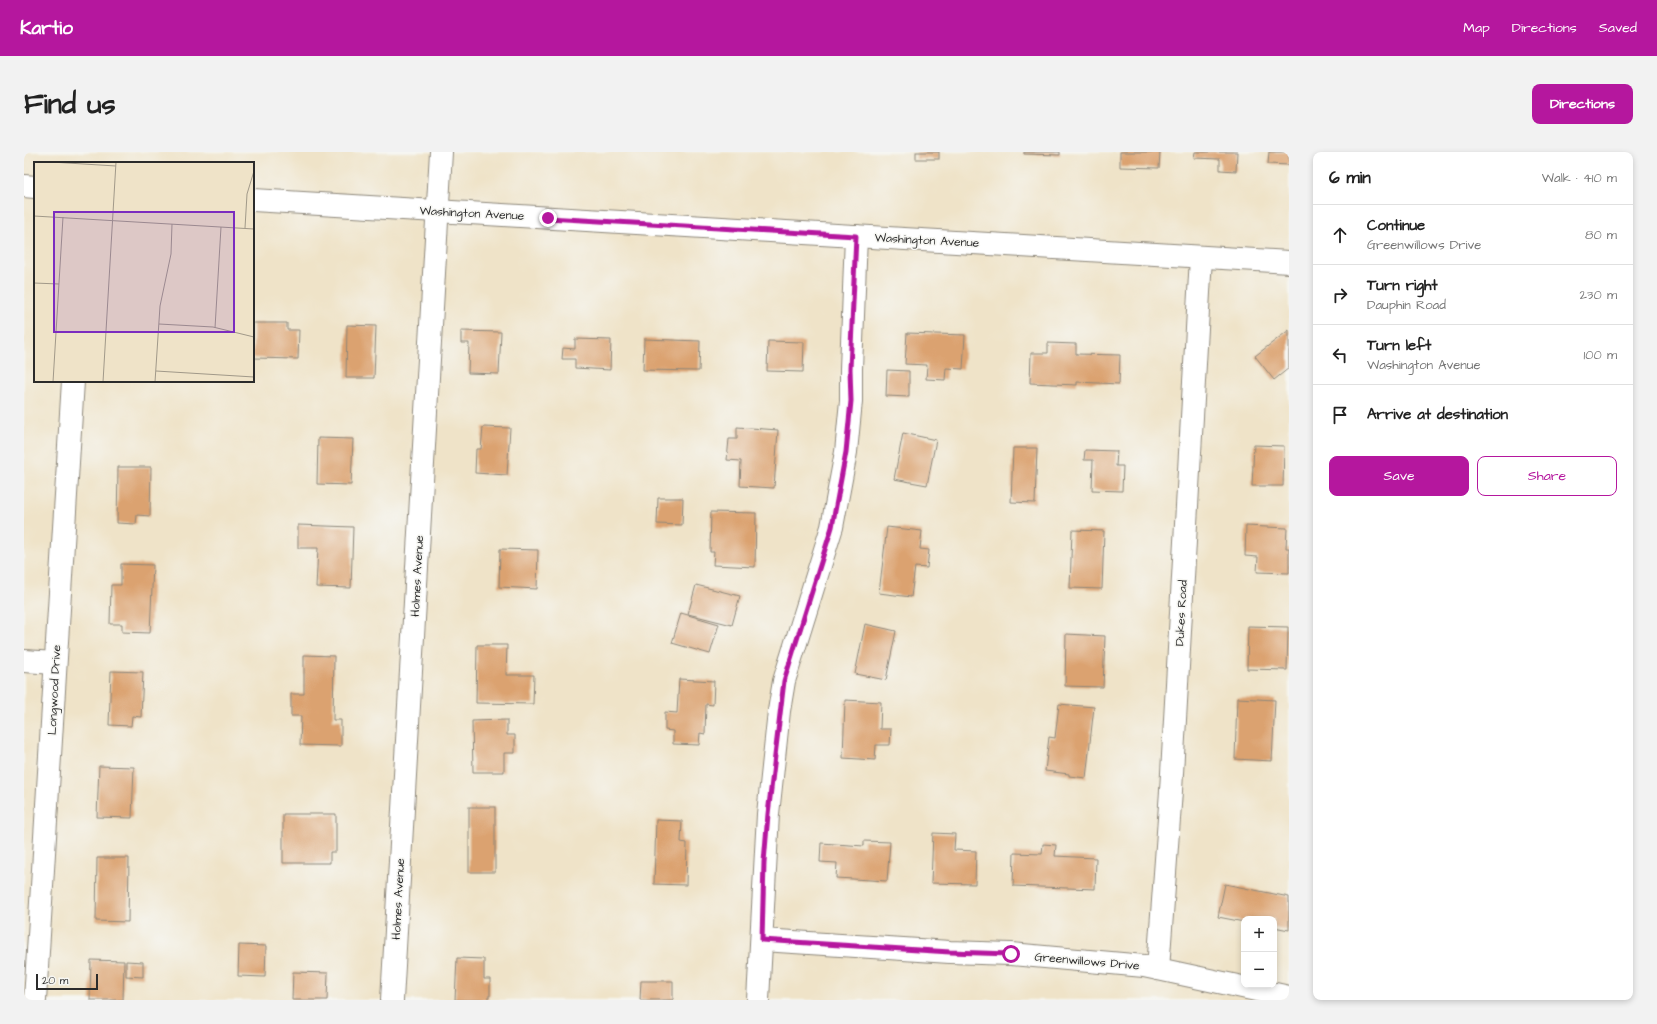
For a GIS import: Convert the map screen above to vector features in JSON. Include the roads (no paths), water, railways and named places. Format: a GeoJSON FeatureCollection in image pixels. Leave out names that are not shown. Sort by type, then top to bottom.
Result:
{"type":"FeatureCollection","features":[{"type":"Feature","properties":{"kind":"street","name":"Holmes Avenue"},"geometry":{"type":"LineString","coordinates":[[392,1000],[441,152]]}},
{"type":"Feature","properties":{"kind":"street"},"geometry":{"type":"LineString","coordinates":[[24,186],[34,187]]}},
{"type":"Feature","properties":{"kind":"street","name":"Washington Avenue"},"geometry":{"type":"LineString","coordinates":[[254,200],[1289,262]]}},
{"type":"Feature","properties":{"kind":"street"},"geometry":{"type":"LineString","coordinates":[[758,1000],[762,940],[764,862],[768,814],[784,681],[832,527],[846,452],[851,401],[850,369],[856,236]]}},
{"type":"Feature","properties":{"kind":"street","name":"Dukes Road"},"geometry":{"type":"LineString","coordinates":[[1158,969],[1172,783],[1201,257]]}},
{"type":"Feature","properties":{"kind":"street","name":"Longwood Drive"},"geometry":{"type":"LineString","coordinates":[[35,1000],[73,382]]}},
{"type":"Feature","properties":{"kind":"street"},"geometry":{"type":"LineString","coordinates":[[24,661],[55,662]]}},
{"type":"Feature","properties":{"kind":"street","name":"Greenwillows Drive"},"geometry":{"type":"LineString","coordinates":[[762,940],[950,952],[1011,954],[1144,966],[1289,997]]}}]}
